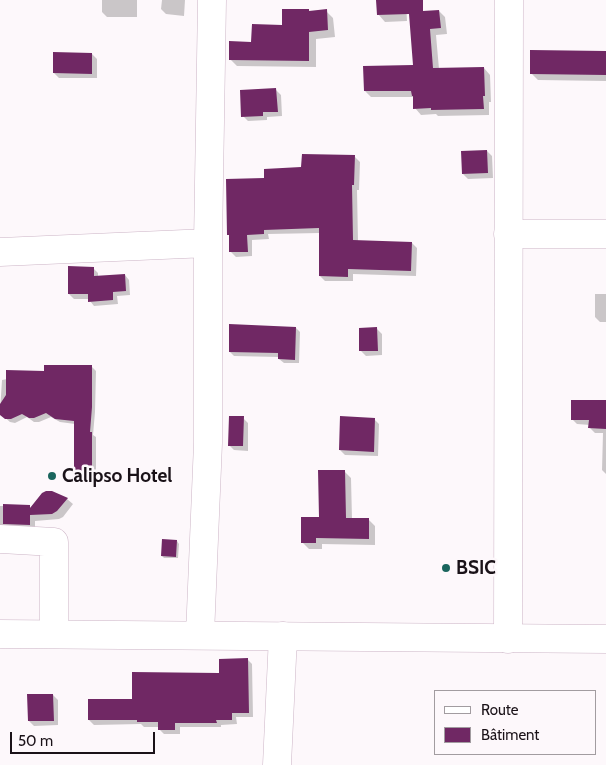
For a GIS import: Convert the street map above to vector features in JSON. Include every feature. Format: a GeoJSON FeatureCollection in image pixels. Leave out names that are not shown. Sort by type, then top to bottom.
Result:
{"type":"FeatureCollection","features":[{"type":"Feature","properties":{"kind":"main road"},"geometry":{"type":"LineString","coordinates":[[200,635],[208,443],[208,243],[212,0]]}},
{"type":"Feature","properties":{"kind":"main road"},"geometry":{"type":"LineString","coordinates":[[508,639],[509,0]]}},
{"type":"Feature","properties":{"kind":"main road"},"geometry":{"type":"LineString","coordinates":[[508,234],[606,234]]}},
{"type":"Feature","properties":{"kind":"main road"},"geometry":{"type":"LineString","coordinates":[[0,252],[208,243]]}},
{"type":"Feature","properties":{"kind":"main road"},"geometry":{"type":"LineString","coordinates":[[0,539],[54,542],[54,634]]}},
{"type":"Feature","properties":{"kind":"main road"},"geometry":{"type":"LineString","coordinates":[[0,634],[606,639]]}},
{"type":"Feature","properties":{"kind":"main road"},"geometry":{"type":"LineString","coordinates":[[276,765],[283,636]]}},
{"type":"Feature","properties":{"kind":"building"},"geometry":{"type":"Polygon","coordinates":[[[376,0],[423,0],[423,11],[439,10],[441,28],[430,29],[433,68],[484,67],[484,109],[413,109],[411,91],[364,91],[363,66],[413,65],[409,14],[377,15],[376,0]]]}},
{"type":"Feature","properties":{"kind":"building"},"geometry":{"type":"Polygon","coordinates":[[[282,9],[309,9],[309,11],[327,9],[328,30],[309,32],[309,61],[229,60],[229,41],[251,42],[252,24],[282,25],[282,9]]]}},
{"type":"Feature","properties":{"kind":"building"},"geometry":{"type":"Polygon","coordinates":[[[530,50],[606,51],[606,75],[530,74],[530,50]]]}},
{"type":"Feature","properties":{"kind":"building"},"geometry":{"type":"Polygon","coordinates":[[[53,52],[92,53],[92,74],[53,73],[53,52]]]}},
{"type":"Feature","properties":{"kind":"building"},"geometry":{"type":"Polygon","coordinates":[[[276,88],[278,112],[263,112],[263,116],[241,117],[240,90],[276,88]]]}},
{"type":"Feature","properties":{"kind":"building"},"geometry":{"type":"Polygon","coordinates":[[[487,150],[488,173],[462,174],[461,151],[487,150]]]}},
{"type":"Feature","properties":{"kind":"building"},"geometry":{"type":"Polygon","coordinates":[[[302,154],[355,155],[354,185],[352,185],[353,240],[412,242],[411,271],[348,269],[348,277],[319,276],[319,228],[264,230],[264,234],[247,235],[248,252],[229,252],[226,179],[264,178],[264,169],[301,167],[302,154]]]}},
{"type":"Feature","properties":{"kind":"building"},"geometry":{"type":"Polygon","coordinates":[[[68,266],[94,267],[94,276],[125,274],[126,291],[113,292],[113,300],[88,302],[88,294],[68,294],[68,266]]]}},
{"type":"Feature","properties":{"kind":"building"},"geometry":{"type":"Polygon","coordinates":[[[229,324],[296,327],[295,360],[278,359],[278,353],[229,352],[229,324]]]}},
{"type":"Feature","properties":{"kind":"building"},"geometry":{"type":"Polygon","coordinates":[[[377,327],[378,351],[359,351],[359,328],[377,327]]]}},
{"type":"Feature","properties":{"kind":"building"},"geometry":{"type":"Polygon","coordinates":[[[44,365],[92,365],[90,432],[92,432],[92,471],[74,471],[74,421],[55,419],[46,413],[34,418],[29,418],[22,414],[11,419],[5,419],[0,415],[0,404],[6,395],[6,370],[44,371],[44,365]]]}},
{"type":"Feature","properties":{"kind":"building"},"geometry":{"type":"Polygon","coordinates":[[[571,400],[606,400],[606,429],[588,428],[589,420],[571,420],[571,400]]]}},
{"type":"Feature","properties":{"kind":"building"},"geometry":{"type":"Polygon","coordinates":[[[229,416],[244,416],[243,446],[228,446],[229,416]]]}},
{"type":"Feature","properties":{"kind":"building"},"geometry":{"type":"Polygon","coordinates":[[[340,416],[375,418],[374,452],[339,450],[340,416]]]}},
{"type":"Feature","properties":{"kind":"building"},"geometry":{"type":"Polygon","coordinates":[[[318,470],[345,470],[346,518],[369,518],[369,539],[316,538],[316,543],[301,543],[301,517],[319,517],[318,470]]]}},
{"type":"Feature","properties":{"kind":"building"},"geometry":{"type":"Polygon","coordinates":[[[52,491],[68,498],[52,514],[30,515],[30,525],[3,524],[3,504],[30,505],[30,508],[42,493],[52,491]]]}},
{"type":"Feature","properties":{"kind":"building"},"geometry":{"type":"Polygon","coordinates":[[[162,539],[177,540],[176,557],[161,556],[162,539]]]}},
{"type":"Feature","properties":{"kind":"building"},"geometry":{"type":"Polygon","coordinates":[[[248,658],[249,713],[232,713],[232,720],[216,720],[217,723],[175,723],[175,730],[158,730],[158,722],[88,720],[88,699],[132,699],[132,672],[219,673],[219,659],[248,658]]]}},
{"type":"Feature","properties":{"kind":"building"},"geometry":{"type":"Polygon","coordinates":[[[27,694],[53,694],[54,721],[28,721],[27,694]]]}},
{"type":"Feature","properties":{"kind":"place","name":"Calipso Hotel"},"geometry":{"type":"Point","coordinates":[52,476]}},
{"type":"Feature","properties":{"kind":"place","name":"BSIC"},"geometry":{"type":"Point","coordinates":[446,568]}}]}
